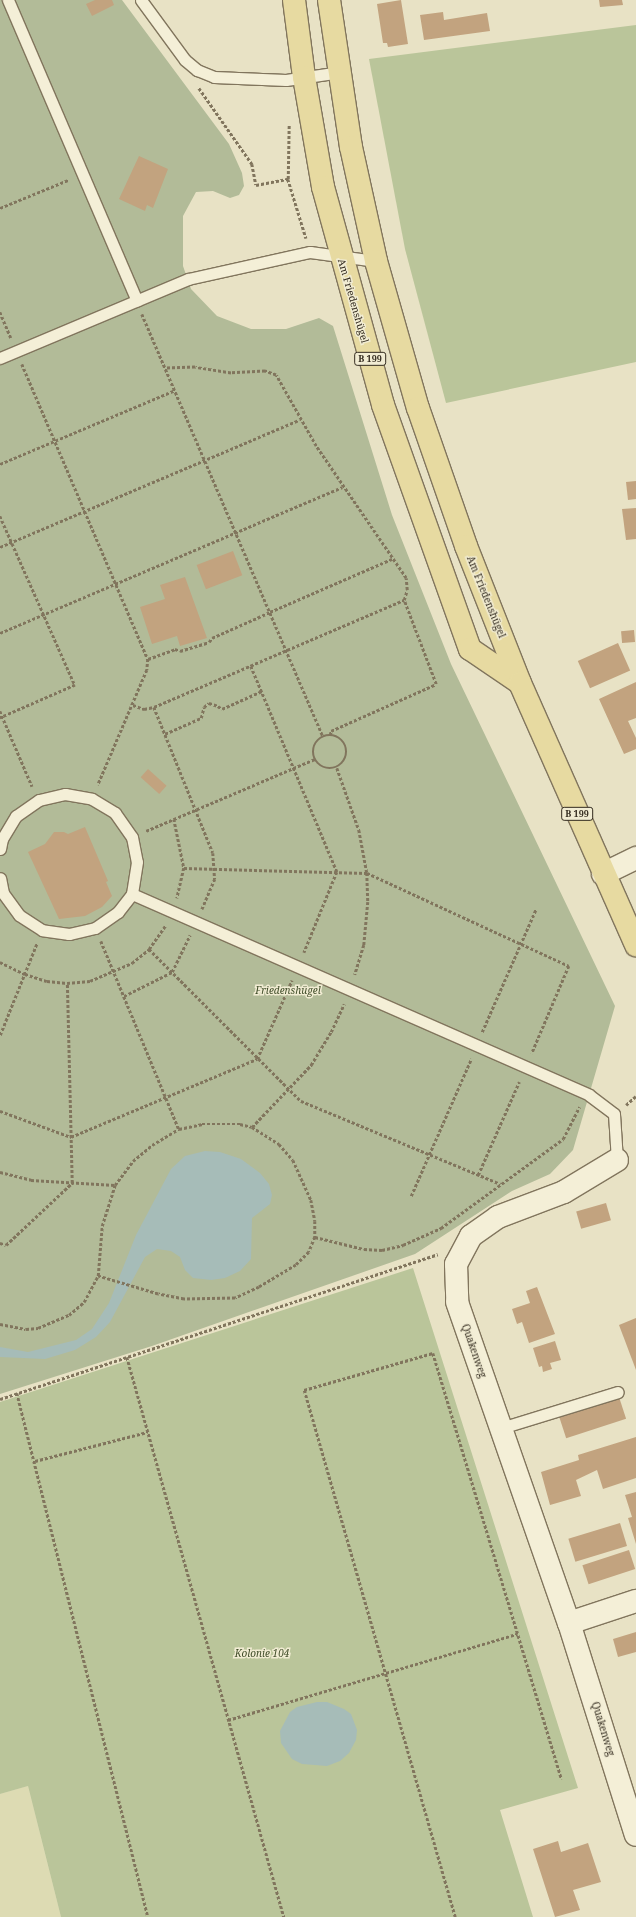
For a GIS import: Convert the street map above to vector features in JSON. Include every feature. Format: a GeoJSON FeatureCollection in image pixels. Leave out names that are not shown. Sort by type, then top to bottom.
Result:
{"type":"FeatureCollection","features":[{"type":"Feature","properties":{"kind":"main road","name":"Am Friedenshügel"},"geometry":{"type":"LineString","coordinates":[[294,0],[304,77],[323,187],[383,405],[470,649],[520,683]]}},
{"type":"Feature","properties":{"kind":"main road","name":"Am Friedenshügel"},"geometry":{"type":"LineString","coordinates":[[329,0],[352,147],[376,261],[418,408],[466,546],[520,683],[602,874],[636,945]]}},
{"type":"Feature","properties":{"kind":"street"},"geometry":{"type":"LineString","coordinates":[[602,874],[636,858]]}},
{"type":"Feature","properties":{"kind":"street","name":"Quakenweg"},"geometry":{"type":"LineString","coordinates":[[617,1160],[564,1192],[498,1217],[471,1236],[456,1264],[457,1302],[569,1623],[636,1835]]}},
{"type":"Feature","properties":{"kind":"street"},"geometry":{"type":"LineString","coordinates":[[569,1623],[636,1601]]}},
{"type":"Feature","properties":{"kind":"lane"},"geometry":{"type":"LineString","coordinates":[[8,0],[137,301]]}},
{"type":"Feature","properties":{"kind":"lane"},"geometry":{"type":"LineString","coordinates":[[141,0],[185,60],[198,70],[214,77],[232,80],[304,77],[340,72]]}},
{"type":"Feature","properties":{"kind":"lane"},"geometry":{"type":"LineString","coordinates":[[0,358],[188,279],[310,252],[376,261]]}},
{"type":"Feature","properties":{"kind":"lane"},"geometry":{"type":"LineString","coordinates":[[0,878],[2,893],[19,915],[42,930],[69,934],[96,928],[118,912],[132,894],[137,862],[132,837],[115,813],[92,799],[65,794],[38,800],[16,816],[1,842]]}},
{"type":"Feature","properties":{"kind":"lane"},"geometry":{"type":"LineString","coordinates":[[132,894],[585,1094],[614,1114],[617,1160]]}},
{"type":"Feature","properties":{"kind":"lane"},"geometry":{"type":"LineString","coordinates":[[501,1428],[618,1392]]}},
{"type":"Feature","properties":{"kind":"path"},"geometry":{"type":"LineString","coordinates":[[198,70],[198,87],[252,164],[256,185],[288,179],[310,252]]}},
{"type":"Feature","properties":{"kind":"path"},"geometry":{"type":"LineString","coordinates":[[0,208],[82,174]]}},
{"type":"Feature","properties":{"kind":"path"},"geometry":{"type":"LineString","coordinates":[[137,301],[323,736]]}},
{"type":"Feature","properties":{"kind":"path"},"geometry":{"type":"LineString","coordinates":[[0,312],[148,659],[148,670],[92,799]]}},
{"type":"Feature","properties":{"kind":"path"},"geometry":{"type":"LineString","coordinates":[[166,368],[194,368],[231,373],[265,371],[276,375],[284,384],[299,420],[342,487],[406,578],[408,590],[404,600],[436,684],[331,731],[330,735]]}},
{"type":"Feature","properties":{"kind":"path"},"geometry":{"type":"LineString","coordinates":[[0,464],[175,390]]}},
{"type":"Feature","properties":{"kind":"path"},"geometry":{"type":"LineString","coordinates":[[0,547],[299,420]]}},
{"type":"Feature","properties":{"kind":"path"},"geometry":{"type":"LineString","coordinates":[[0,634],[342,487]]}},
{"type":"Feature","properties":{"kind":"path"},"geometry":{"type":"LineString","coordinates":[[0,516],[75,684],[1,717]]}},
{"type":"Feature","properties":{"kind":"path"},"geometry":{"type":"LineString","coordinates":[[148,659],[175,649],[180,651],[209,642],[212,638],[392,559]]}},
{"type":"Feature","properties":{"kind":"path"},"geometry":{"type":"LineString","coordinates":[[133,705],[144,709],[154,708],[404,600]]}},
{"type":"Feature","properties":{"kind":"path"},"geometry":{"type":"LineString","coordinates":[[0,1111],[71,1136],[257,1059],[298,967],[337,872],[251,666]]}},
{"type":"Feature","properties":{"kind":"path"},"geometry":{"type":"LineString","coordinates":[[165,734],[201,718],[204,707],[209,703],[222,709],[262,691]]}},
{"type":"Feature","properties":{"kind":"path"},"geometry":{"type":"LineString","coordinates":[[124,996],[172,972],[215,879],[216,869],[213,853],[154,708]]}},
{"type":"Feature","properties":{"kind":"path"},"geometry":{"type":"LineString","coordinates":[[0,711],[1,717],[38,800]]}},
{"type":"Feature","properties":{"kind":"path"},"geometry":{"type":"LineString","coordinates":[[330,735],[342,740],[347,752],[346,758],[337,768],[324,768],[315,759],[314,746],[323,736],[330,735]]}},
{"type":"Feature","properties":{"kind":"path"},"geometry":{"type":"LineString","coordinates":[[132,837],[315,759]]}},
{"type":"Feature","properties":{"kind":"path"},"geometry":{"type":"LineString","coordinates":[[252,1127],[289,1090],[315,1058],[331,1032],[350,990],[364,946],[368,902],[367,872],[359,830],[337,768]]}},
{"type":"Feature","properties":{"kind":"path"},"geometry":{"type":"LineString","coordinates":[[0,962],[25,974],[47,981],[67,983],[90,981],[114,973],[132,963],[149,948],[162,933],[173,912],[184,868],[174,819]]}},
{"type":"Feature","properties":{"kind":"path"},"geometry":{"type":"LineString","coordinates":[[184,868],[367,872],[569,966],[478,1175]]}},
{"type":"Feature","properties":{"kind":"path"},"geometry":{"type":"LineString","coordinates":[[96,928],[179,1130]]}},
{"type":"Feature","properties":{"kind":"path"},"geometry":{"type":"LineString","coordinates":[[0,1035],[42,930]]}},
{"type":"Feature","properties":{"kind":"path"},"geometry":{"type":"LineString","coordinates":[[149,948],[257,1059],[289,1090],[302,1100],[500,1184]]}},
{"type":"Feature","properties":{"kind":"path"},"geometry":{"type":"LineString","coordinates":[[0,1243],[6,1244],[72,1183],[67,983]]}},
{"type":"Feature","properties":{"kind":"path"},"geometry":{"type":"LineString","coordinates":[[315,1237],[364,1249],[382,1250],[403,1245],[441,1228],[563,1139],[585,1094]]}},
{"type":"Feature","properties":{"kind":"path"},"geometry":{"type":"LineString","coordinates":[[0,1324],[26,1329],[53,1323],[84,1302],[98,1276],[102,1226],[115,1185],[133,1161],[152,1145],[179,1130],[224,1122],[252,1127],[279,1144],[293,1160],[311,1200],[315,1221],[315,1237],[309,1252],[296,1265],[259,1287],[235,1298],[184,1299],[136,1288],[98,1276]]}},
{"type":"Feature","properties":{"kind":"path"},"geometry":{"type":"LineString","coordinates":[[0,1172],[31,1180],[115,1185]]}},
{"type":"Feature","properties":{"kind":"path"},"geometry":{"type":"LineString","coordinates":[[0,1399],[127,1358],[414,1261],[443,1253],[460,1255]]}},
{"type":"Feature","properties":{"kind":"path"},"geometry":{"type":"LineString","coordinates":[[455,1917],[304,1390],[433,1353],[562,1779]]}},
{"type":"Feature","properties":{"kind":"path"},"geometry":{"type":"LineString","coordinates":[[127,1358],[284,1917]]}},
{"type":"Feature","properties":{"kind":"path"},"geometry":{"type":"LineString","coordinates":[[17,1393],[148,1917]]}},
{"type":"Feature","properties":{"kind":"path"},"geometry":{"type":"LineString","coordinates":[[34,1461],[148,1432]]}},
{"type":"Feature","properties":{"kind":"path"},"geometry":{"type":"LineString","coordinates":[[228,1720],[517,1634]]}},
{"type":"Feature","properties":{"kind":"shaded area"},"geometry":{"type":"Polygon","coordinates":[[[28,1786],[61,1917],[0,1917],[0,1794],[28,1786]]]}},
{"type":"Feature","properties":{"kind":"green space","name":"Friedenshügel"},"geometry":{"type":"Polygon","coordinates":[[[0,0],[122,0],[229,144],[242,173],[244,186],[239,195],[230,198],[213,191],[196,192],[183,216],[183,266],[191,289],[217,316],[251,329],[286,329],[319,318],[333,326],[392,515],[451,664],[615,1006],[573,1150],[550,1174],[512,1191],[415,1254],[152,1346],[0,1394],[0,0]]]}},
{"type":"Feature","properties":{"kind":"green space"},"geometry":{"type":"Polygon","coordinates":[[[636,25],[636,362],[446,403],[405,249],[369,59],[636,25]]]}},
{"type":"Feature","properties":{"kind":"green space","name":"Kolonie 104"},"geometry":{"type":"Polygon","coordinates":[[[413,1268],[578,1788],[500,1810],[533,1917],[61,1917],[28,1786],[0,1794],[0,1402],[413,1268]]]}},
{"type":"Feature","properties":{"kind":"water"},"geometry":{"type":"Polygon","coordinates":[[[205,1151],[220,1152],[241,1159],[260,1173],[269,1184],[272,1195],[270,1204],[252,1218],[251,1259],[240,1271],[225,1278],[211,1280],[193,1278],[185,1270],[180,1257],[171,1251],[157,1249],[145,1257],[110,1322],[96,1337],[75,1350],[45,1359],[0,1357],[0,1347],[28,1352],[76,1340],[92,1329],[109,1303],[136,1235],[171,1169],[185,1156],[205,1151]]]}},
{"type":"Feature","properties":{"kind":"water"},"geometry":{"type":"Polygon","coordinates":[[[317,1702],[327,1702],[344,1709],[351,1714],[357,1730],[356,1740],[349,1753],[340,1761],[327,1766],[302,1764],[292,1759],[281,1743],[280,1731],[290,1712],[297,1707],[317,1702]]]}},
{"type":"Feature","properties":{"kind":"building"},"geometry":{"type":"Polygon","coordinates":[[[95,0],[112,0],[114,5],[92,16],[86,4],[95,0]]]}},
{"type":"Feature","properties":{"kind":"building"},"geometry":{"type":"Polygon","coordinates":[[[401,0],[408,44],[388,47],[387,43],[383,43],[377,4],[401,0]]]}},
{"type":"Feature","properties":{"kind":"building"},"geometry":{"type":"Polygon","coordinates":[[[599,0],[622,0],[623,5],[600,7],[599,0]]]}},
{"type":"Feature","properties":{"kind":"building"},"geometry":{"type":"Polygon","coordinates":[[[443,12],[444,20],[487,13],[490,31],[424,40],[420,15],[443,12]]]}},
{"type":"Feature","properties":{"kind":"building"},"geometry":{"type":"Polygon","coordinates":[[[139,156],[168,169],[153,208],[147,205],[145,211],[119,199],[139,156]]]}},
{"type":"Feature","properties":{"kind":"building"},"geometry":{"type":"Polygon","coordinates":[[[636,481],[636,499],[628,500],[626,482],[636,481]]]}},
{"type":"Feature","properties":{"kind":"building"},"geometry":{"type":"Polygon","coordinates":[[[636,508],[636,539],[626,540],[622,509],[636,508]]]}},
{"type":"Feature","properties":{"kind":"building"},"geometry":{"type":"Polygon","coordinates":[[[233,551],[242,575],[206,589],[197,565],[233,551]]]}},
{"type":"Feature","properties":{"kind":"building"},"geometry":{"type":"Polygon","coordinates":[[[185,577],[207,638],[180,646],[177,636],[152,644],[140,607],[165,599],[160,585],[185,577]]]}},
{"type":"Feature","properties":{"kind":"building"},"geometry":{"type":"Polygon","coordinates":[[[634,630],[635,642],[622,643],[621,631],[634,630]]]}},
{"type":"Feature","properties":{"kind":"building"},"geometry":{"type":"Polygon","coordinates":[[[618,643],[630,670],[590,688],[578,661],[618,643]]]}},
{"type":"Feature","properties":{"kind":"building"},"geometry":{"type":"Polygon","coordinates":[[[636,682],[636,718],[628,721],[636,738],[636,749],[624,754],[599,699],[636,682]]]}},
{"type":"Feature","properties":{"kind":"building"},"geometry":{"type":"Polygon","coordinates":[[[148,769],[167,786],[159,794],[141,777],[148,769]]]}},
{"type":"Feature","properties":{"kind":"building"},"geometry":{"type":"Polygon","coordinates":[[[85,827],[108,881],[106,882],[112,896],[102,907],[85,916],[59,919],[28,852],[45,844],[54,832],[64,832],[68,834],[85,827]]]}},
{"type":"Feature","properties":{"kind":"building"},"geometry":{"type":"Polygon","coordinates":[[[606,1203],[611,1220],[581,1229],[576,1212],[606,1203]]]}},
{"type":"Feature","properties":{"kind":"building"},"geometry":{"type":"Polygon","coordinates":[[[537,1287],[555,1334],[529,1343],[522,1322],[517,1324],[512,1309],[530,1303],[526,1291],[537,1287]]]}},
{"type":"Feature","properties":{"kind":"building"},"geometry":{"type":"Polygon","coordinates":[[[636,1318],[636,1370],[619,1325],[636,1318]]]}},
{"type":"Feature","properties":{"kind":"building"},"geometry":{"type":"Polygon","coordinates":[[[555,1341],[561,1360],[550,1363],[552,1369],[543,1372],[542,1366],[539,1367],[533,1348],[555,1341]]]}},
{"type":"Feature","properties":{"kind":"building"},"geometry":{"type":"Polygon","coordinates":[[[619,1397],[626,1419],[566,1438],[559,1416],[619,1397]]]}},
{"type":"Feature","properties":{"kind":"building"},"geometry":{"type":"Polygon","coordinates":[[[636,1437],[636,1478],[603,1489],[597,1470],[576,1480],[581,1496],[550,1505],[541,1472],[579,1460],[578,1455],[636,1437]]]}},
{"type":"Feature","properties":{"kind":"building"},"geometry":{"type":"Polygon","coordinates":[[[636,1492],[636,1544],[628,1518],[632,1517],[625,1495],[636,1492]]]}},
{"type":"Feature","properties":{"kind":"building"},"geometry":{"type":"Polygon","coordinates":[[[620,1523],[627,1546],[575,1562],[568,1539],[620,1523]]]}},
{"type":"Feature","properties":{"kind":"building"},"geometry":{"type":"Polygon","coordinates":[[[629,1550],[635,1569],[589,1584],[582,1565],[629,1550]]]}},
{"type":"Feature","properties":{"kind":"building"},"geometry":{"type":"Polygon","coordinates":[[[636,1632],[636,1652],[618,1657],[613,1639],[636,1632]]]}},
{"type":"Feature","properties":{"kind":"building"},"geometry":{"type":"Polygon","coordinates":[[[558,1841],[561,1852],[588,1843],[601,1882],[573,1890],[580,1910],[555,1917],[533,1849],[558,1841]]]}}]}
